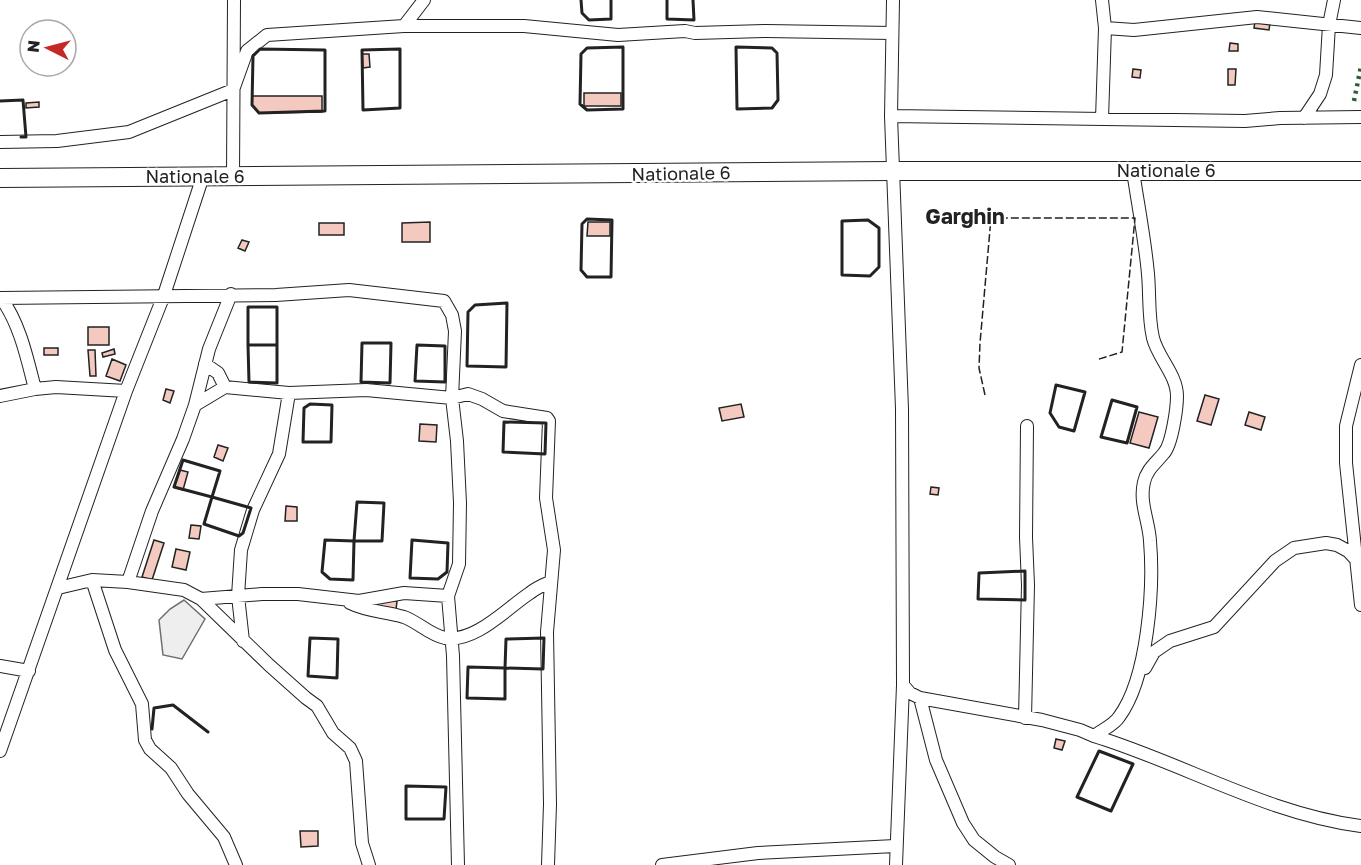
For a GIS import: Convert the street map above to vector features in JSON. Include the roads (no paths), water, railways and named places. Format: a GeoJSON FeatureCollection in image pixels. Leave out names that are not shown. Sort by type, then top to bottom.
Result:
{"type":"FeatureCollection","features":[{"type":"Feature","properties":{"kind":"main road","name":"Nationale 6"},"geometry":{"type":"LineString","coordinates":[[0,178],[892,171],[1361,171]]}},
{"type":"Feature","properties":{"kind":"street"},"geometry":{"type":"LineString","coordinates":[[233,176],[234,0]]}},
{"type":"Feature","properties":{"kind":"street"},"geometry":{"type":"LineString","coordinates":[[404,26],[424,0]]}},
{"type":"Feature","properties":{"kind":"street"},"geometry":{"type":"LineString","coordinates":[[893,0],[894,50],[891,116],[902,409],[903,685],[896,865]]}},
{"type":"Feature","properties":{"kind":"street"},"geometry":{"type":"LineString","coordinates":[[1102,0],[1105,28],[1102,119]]}},
{"type":"Feature","properties":{"kind":"street"},"geometry":{"type":"LineString","coordinates":[[1304,118],[1320,94],[1326,75],[1329,25],[1334,0]]}},
{"type":"Feature","properties":{"kind":"street"},"geometry":{"type":"LineString","coordinates":[[1105,28],[1134,30],[1257,17],[1361,28]]}},
{"type":"Feature","properties":{"kind":"street"},"geometry":{"type":"LineString","coordinates":[[0,142],[57,141],[129,132],[233,90],[247,51],[267,35],[404,26],[524,26],[618,35],[685,31],[695,33],[766,31],[892,33]]}},
{"type":"Feature","properties":{"kind":"street"},"geometry":{"type":"LineString","coordinates":[[891,116],[1245,121],[1361,117]]}},
{"type":"Feature","properties":{"kind":"street"},"geometry":{"type":"LineString","coordinates":[[1133,171],[1149,277],[1149,315],[1153,338],[1175,382],[1177,394],[1168,447],[1150,468],[1144,483],[1143,502],[1151,554],[1145,647],[1137,682]]}},
{"type":"Feature","properties":{"kind":"street"},"geometry":{"type":"LineString","coordinates":[[0,751],[4,726],[29,671],[126,392],[164,295],[203,176]]}},
{"type":"Feature","properties":{"kind":"street"},"geometry":{"type":"LineString","coordinates":[[1,297],[276,295],[349,290],[444,302],[452,315],[455,331],[452,398],[460,503],[459,564],[447,596],[451,638],[458,865]]}},
{"type":"Feature","properties":{"kind":"street"},"geometry":{"type":"LineString","coordinates":[[128,582],[152,511],[183,439],[195,405],[209,349],[231,294]]}},
{"type":"Feature","properties":{"kind":"street"},"geometry":{"type":"LineString","coordinates":[[1,297],[9,309],[23,344],[35,389]]}},
{"type":"Feature","properties":{"kind":"street"},"geometry":{"type":"LineString","coordinates":[[205,364],[218,373],[225,387]]}},
{"type":"Feature","properties":{"kind":"street"},"geometry":{"type":"LineString","coordinates":[[1361,365],[1346,426],[1346,463],[1361,605]]}},
{"type":"Feature","properties":{"kind":"street"},"geometry":{"type":"LineString","coordinates":[[0,396],[56,387],[126,392]]}},
{"type":"Feature","properties":{"kind":"street"},"geometry":{"type":"LineString","coordinates":[[195,405],[225,387],[289,393],[366,390],[452,398],[462,395],[474,396],[504,411],[519,415],[543,416],[549,421],[546,498],[554,550],[547,632],[550,804],[548,865]]}},
{"type":"Feature","properties":{"kind":"street"},"geometry":{"type":"LineString","coordinates":[[243,641],[238,596],[243,542],[253,510],[279,454],[289,393]]}},
{"type":"Feature","properties":{"kind":"street"},"geometry":{"type":"LineString","coordinates":[[1025,718],[1028,585],[1027,426]]}},
{"type":"Feature","properties":{"kind":"street"},"geometry":{"type":"LineString","coordinates":[[1094,736],[1118,720],[1154,652],[1170,641],[1214,627],[1275,561],[1294,548],[1319,544],[1337,545],[1348,550],[1358,562]]}},
{"type":"Feature","properties":{"kind":"street"},"geometry":{"type":"LineString","coordinates":[[58,588],[92,580],[128,582],[184,590],[201,599],[243,641],[317,706],[333,733],[350,748],[356,761],[362,843],[369,865]]}},
{"type":"Feature","properties":{"kind":"street"},"geometry":{"type":"LineString","coordinates":[[92,580],[115,650],[142,704],[145,740],[150,749],[171,768],[188,794],[224,837],[236,865]]}},
{"type":"Feature","properties":{"kind":"street"},"geometry":{"type":"LineString","coordinates":[[346,600],[365,610],[414,621],[433,633],[451,638],[467,635],[486,625],[531,592],[550,582]]}},
{"type":"Feature","properties":{"kind":"street"},"geometry":{"type":"LineString","coordinates":[[201,599],[262,594],[298,594],[346,600],[366,600],[404,593],[447,596]]}},
{"type":"Feature","properties":{"kind":"street"},"geometry":{"type":"LineString","coordinates":[[0,666],[29,671]]}},
{"type":"Feature","properties":{"kind":"street"},"geometry":{"type":"LineString","coordinates":[[903,685],[910,693],[920,698],[1071,728],[1299,812],[1361,826]]}},
{"type":"Feature","properties":{"kind":"street"},"geometry":{"type":"LineString","coordinates":[[920,698],[936,760],[963,823],[974,840],[1009,865]]}},
{"type":"Feature","properties":{"kind":"street"},"geometry":{"type":"LineString","coordinates":[[662,865],[758,853],[895,846]]}},
{"type":"Feature","properties":{"kind":"district","name":"Garghin"},"geometry":{"type":"Point","coordinates":[965,217]}}]}
